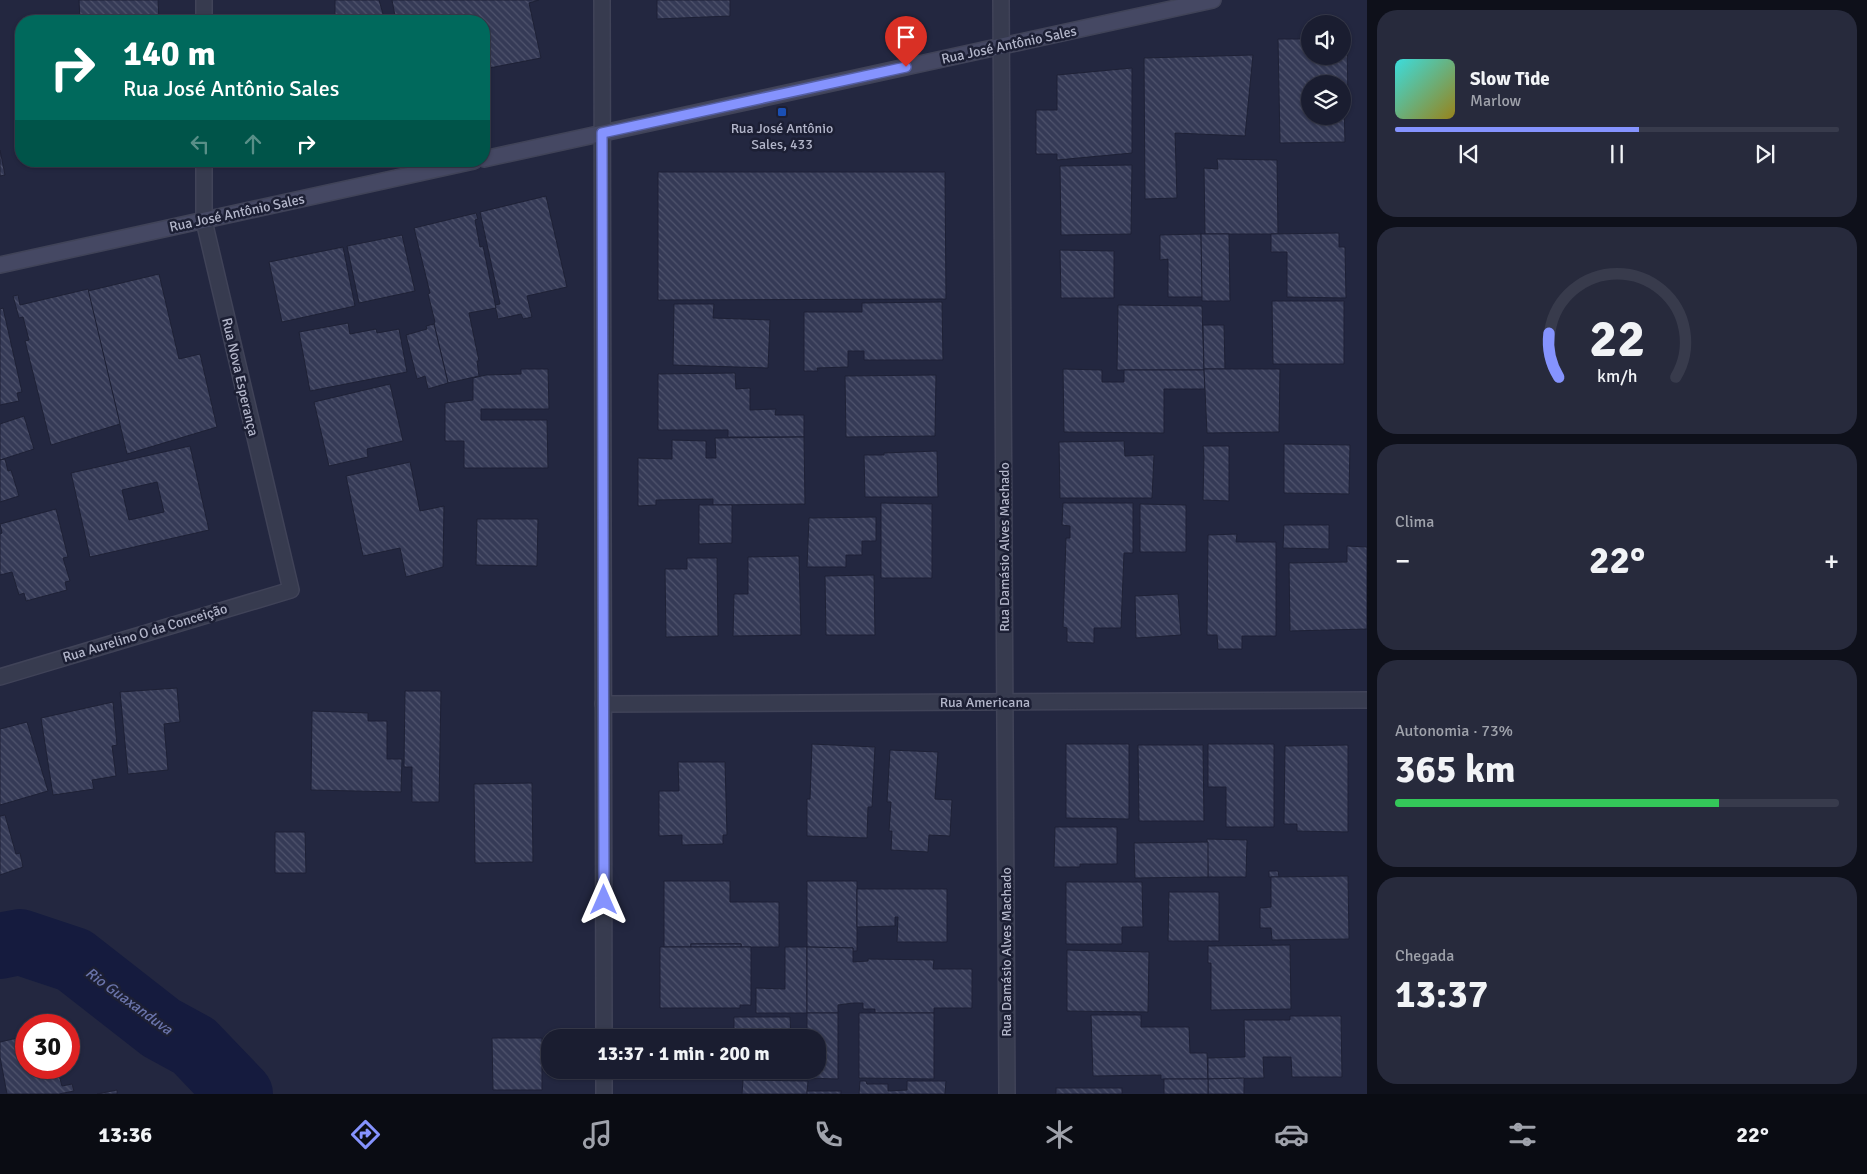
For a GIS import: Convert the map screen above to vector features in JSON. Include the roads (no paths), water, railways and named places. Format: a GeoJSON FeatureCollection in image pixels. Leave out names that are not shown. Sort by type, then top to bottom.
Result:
{"type":"FeatureCollection","features":[{"type":"Feature","properties":{"kind":"street"},"geometry":{"type":"LineString","coordinates":[[204,0],[204,15]]}},
{"type":"Feature","properties":{"kind":"street"},"geometry":{"type":"LineString","coordinates":[[602,0],[604,1029]]}},
{"type":"Feature","properties":{"kind":"street","name":"Rua Damásio Alves Machado"},"geometry":{"type":"LineString","coordinates":[[1001,0],[1007,1094]]}},
{"type":"Feature","properties":{"kind":"street","name":"Rua José Antônio Sales"},"geometry":{"type":"LineString","coordinates":[[490,158],[1213,0]]}},
{"type":"Feature","properties":{"kind":"street","name":"Rua Nova Esperança"},"geometry":{"type":"LineString","coordinates":[[204,167],[204,221],[291,590]]}},
{"type":"Feature","properties":{"kind":"street","name":"Rua José Antônio Sales"},"geometry":{"type":"LineString","coordinates":[[0,265],[447,167]]}},
{"type":"Feature","properties":{"kind":"street","name":"Rua Aurelino O da Conceição"},"geometry":{"type":"LineString","coordinates":[[0,677],[291,590]]}},
{"type":"Feature","properties":{"kind":"street","name":"Rua Americana"},"geometry":{"type":"LineString","coordinates":[[603,704],[1367,700]]}},
{"type":"Feature","properties":{"kind":"street"},"geometry":{"type":"LineString","coordinates":[[604,1079],[604,1094]]}},
{"type":"Feature","properties":{"kind":"waterway","name":"Rio Guaxanduva"},"geometry":{"type":"LineString","coordinates":[[0,946],[20,942],[74,960],[161,1028],[194,1046],[240,1094]]}},
{"type":"Feature","properties":{"kind":"place","name":"Rua José Antônio Sales, 433"},"geometry":{"type":"Point","coordinates":[782,112]}}]}
